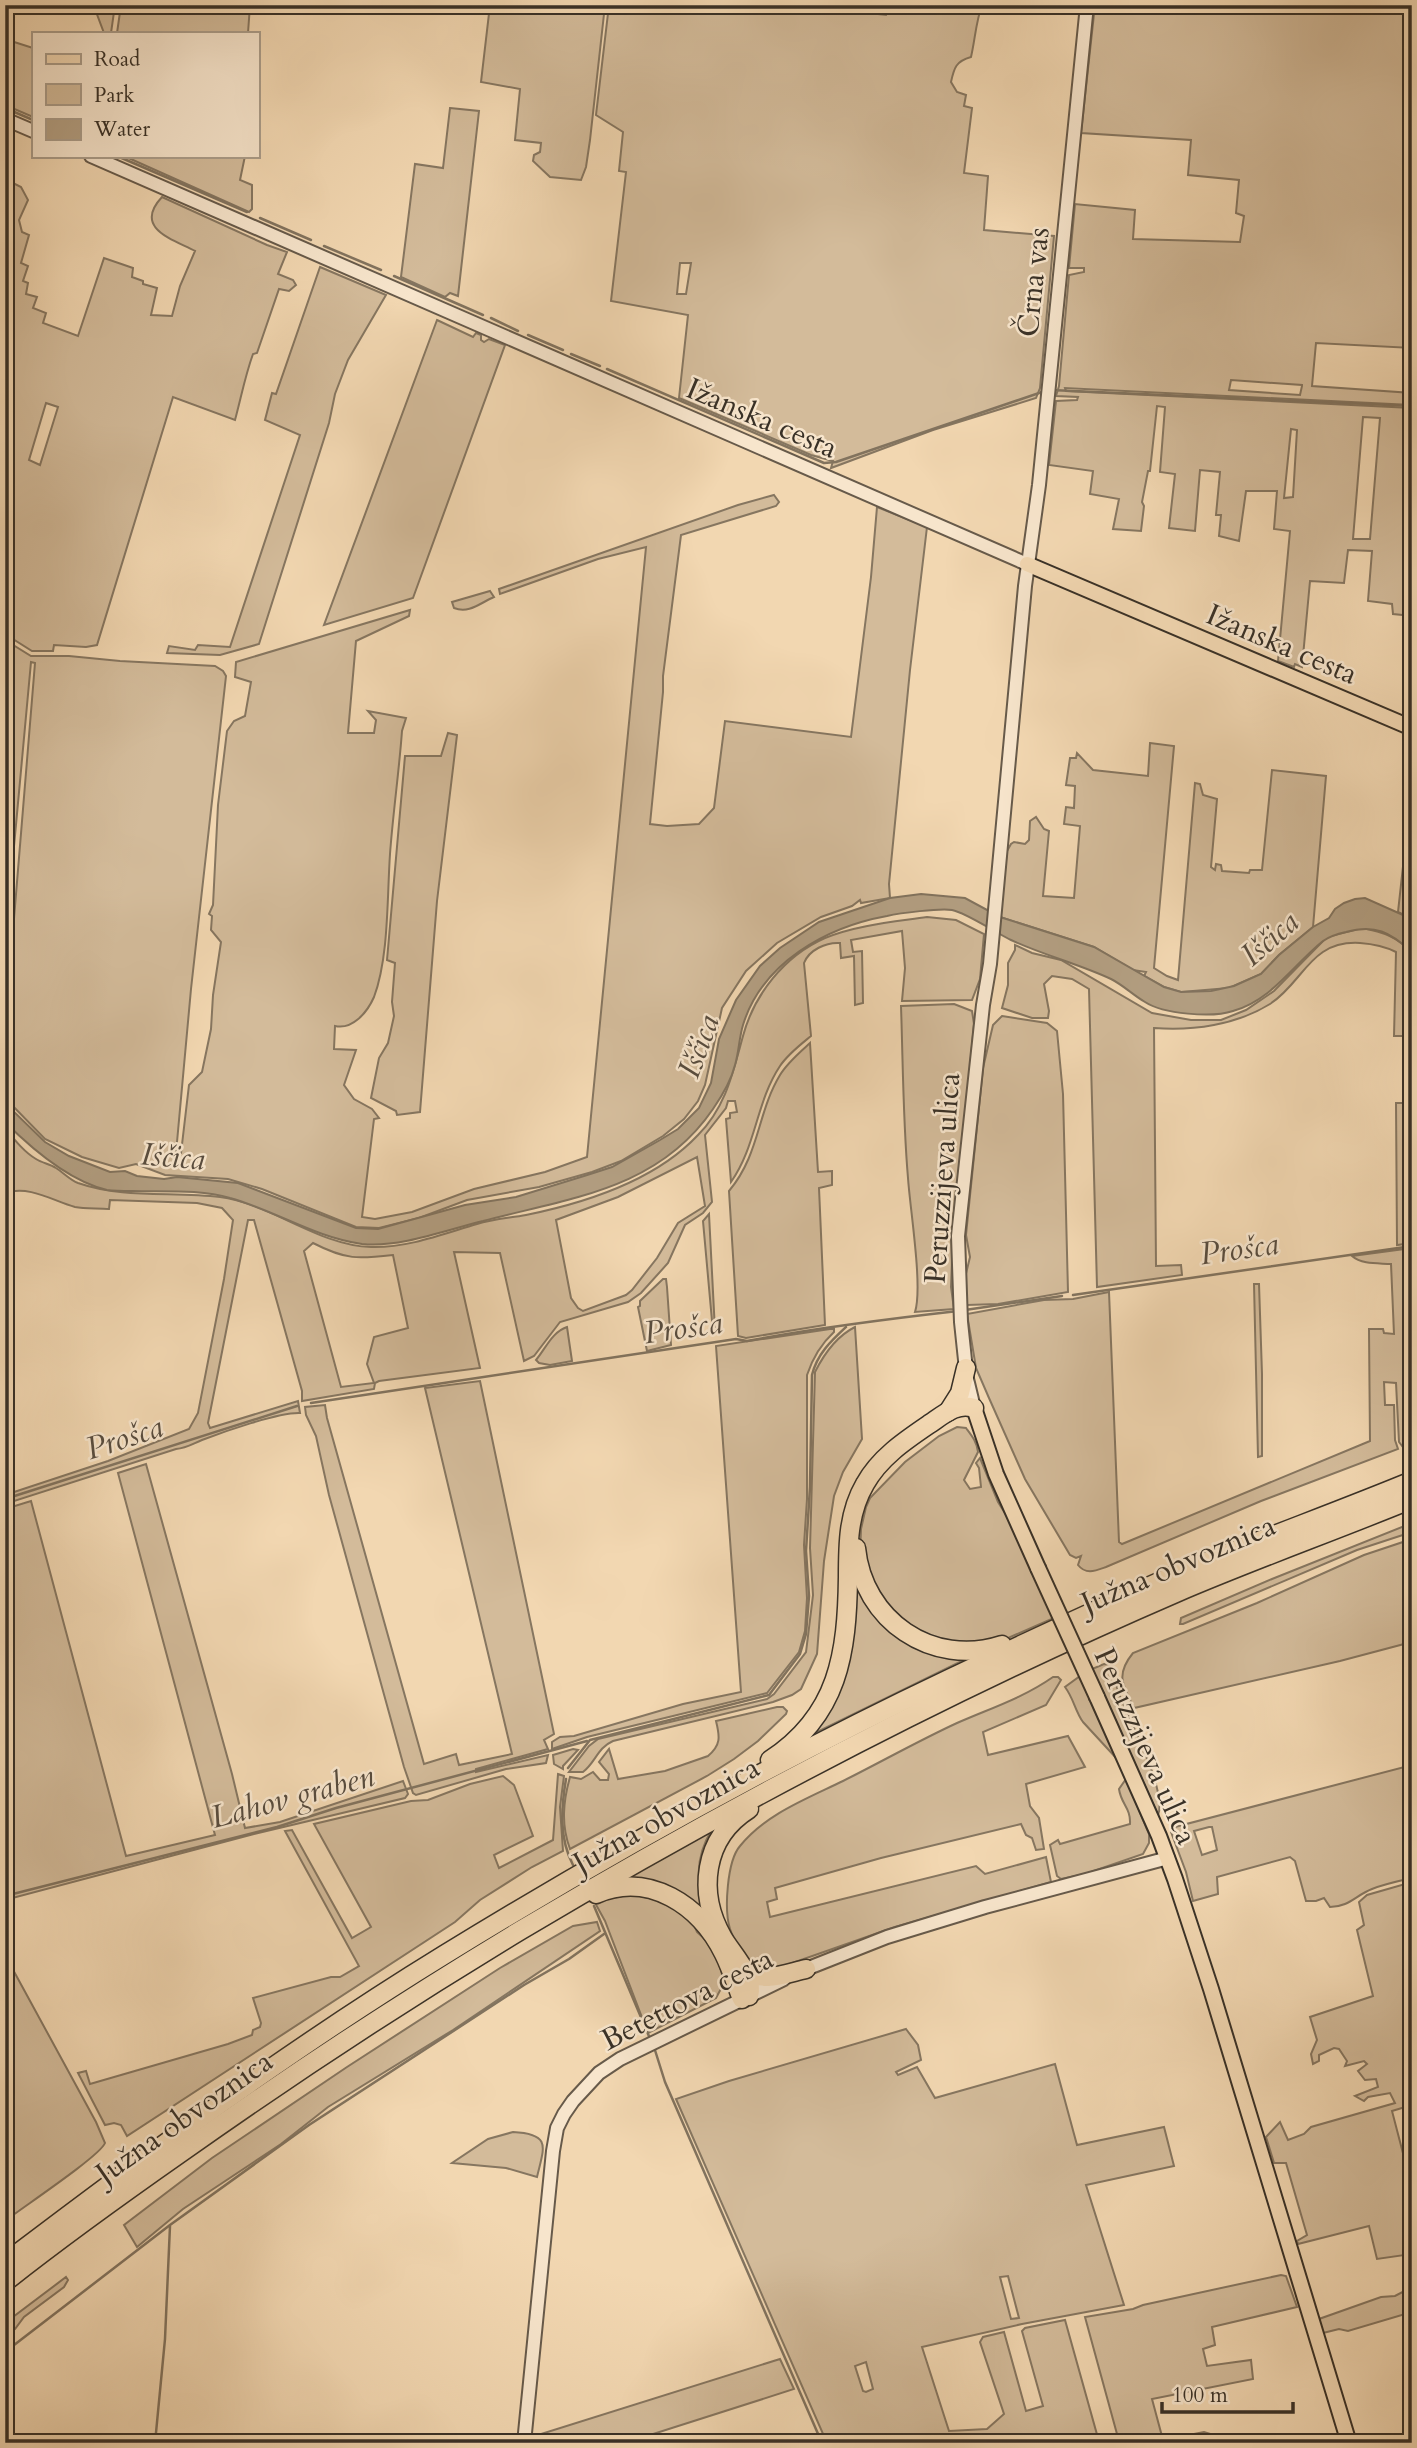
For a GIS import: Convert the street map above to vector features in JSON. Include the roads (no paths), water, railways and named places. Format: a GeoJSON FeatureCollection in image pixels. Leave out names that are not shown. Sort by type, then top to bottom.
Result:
{"type":"FeatureCollection","features":[{"type":"Feature","properties":{"kind":"highway"},"geometry":{"type":"LineString","coordinates":[[948,1412],[960,1393],[966,1368]]}},
{"type":"Feature","properties":{"kind":"highway"},"geometry":{"type":"LineString","coordinates":[[717,1798],[733,1781],[787,1748],[811,1723],[826,1701],[837,1676],[844,1649],[850,1522],[859,1495],[870,1475],[889,1454],[948,1412],[963,1406],[974,1410]]}},
{"type":"Feature","properties":{"kind":"highway"},"geometry":{"type":"LineString","coordinates":[[974,1410],[909,1448],[892,1461],[876,1479],[863,1504],[858,1522],[856,1542],[860,1571],[867,1590],[882,1613],[902,1631],[925,1644],[951,1650],[972,1651],[989,1649],[1023,1636],[1035,1639]]}},
{"type":"Feature","properties":{"kind":"highway","name":"Južna obvoznica"},"geometry":{"type":"LineString","coordinates":[[5,2263],[221,2103],[442,1956],[717,1798],[896,1705],[1170,1577],[1412,1481]]}},
{"type":"Feature","properties":{"kind":"highway","name":"Južna obvoznica"},"geometry":{"type":"LineString","coordinates":[[5,2282],[313,2060],[421,1990],[645,1857],[806,1769],[949,1697],[1176,1593],[1412,1499]]}},
{"type":"Feature","properties":{"kind":"highway"},"geometry":{"type":"LineString","coordinates":[[745,1997],[751,1984],[722,1936],[709,1904],[706,1880],[711,1857],[721,1835],[739,1815],[780,1791],[806,1769]]}},
{"type":"Feature","properties":{"kind":"highway"},"geometry":{"type":"LineString","coordinates":[[421,1990],[456,1976],[597,1893],[636,1886],[672,1896],[695,1914],[723,1952],[745,1997]]}},
{"type":"Feature","properties":{"kind":"highway"},"geometry":{"type":"LineString","coordinates":[[743,1969],[764,1978],[806,1969]]}},
{"type":"Feature","properties":{"kind":"main road","name":"Ižanska cesta"},"geometry":{"type":"LineString","coordinates":[[1027,564],[1412,728]]}},
{"type":"Feature","properties":{"kind":"main road","name":"Peruzzijeva ulica"},"geometry":{"type":"LineString","coordinates":[[974,1410],[996,1474],[1168,1858],[1211,1989],[1349,2443]]}},
{"type":"Feature","properties":{"kind":"street","name":"Črna vas"},"geometry":{"type":"LineString","coordinates":[[1027,564],[1035,520],[1049,391],[1087,5]]}},
{"type":"Feature","properties":{"kind":"street"},"geometry":{"type":"LineString","coordinates":[[5,118],[32,131]]}},
{"type":"Feature","properties":{"kind":"street","name":"Ižanska cesta"},"geometry":{"type":"LineString","coordinates":[[96,158],[948,527],[1027,564]]}},
{"type":"Feature","properties":{"kind":"street","name":"Peruzzijeva ulica"},"geometry":{"type":"LineString","coordinates":[[974,1410],[961,1322],[958,1236],[983,1005],[990,964],[1027,564]]}},
{"type":"Feature","properties":{"kind":"street","name":"Betettova cesta"},"geometry":{"type":"LineString","coordinates":[[524,2443],[552,2151],[557,2128],[573,2101],[598,2073],[620,2059],[745,1997],[806,1969],[900,1933],[985,1907],[1168,1858]]}},
{"type":"Feature","properties":{"kind":"water","name":"Iščica"},"geometry":{"type":"Polygon","coordinates":[[[921,894],[965,898],[1000,917],[1094,947],[1164,987],[1181,992],[1211,991],[1234,986],[1261,974],[1313,927],[1329,918],[1335,909],[1355,899],[1365,898],[1412,919],[1412,952],[1396,939],[1374,930],[1337,934],[1312,950],[1259,999],[1233,1011],[1201,1014],[1175,1012],[1153,1006],[1111,979],[1023,945],[952,910],[910,912],[864,921],[841,929],[799,951],[765,983],[752,1003],[743,1025],[733,1071],[723,1094],[691,1136],[666,1157],[639,1174],[579,1197],[423,1237],[377,1245],[328,1236],[246,1203],[218,1195],[181,1191],[113,1191],[93,1186],[52,1163],[5,1122],[5,1103],[45,1142],[69,1156],[110,1172],[125,1171],[137,1176],[164,1179],[177,1177],[238,1183],[356,1228],[378,1229],[465,1205],[516,1197],[612,1167],[678,1129],[699,1108],[711,1083],[719,1039],[736,1000],[760,966],[780,948],[819,922],[890,898],[921,894]]]}},
{"type":"Feature","properties":{"kind":"waterway"},"geometry":{"type":"LineString","coordinates":[[5,108],[32,120]]}},
{"type":"Feature","properties":{"kind":"waterway"},"geometry":{"type":"LineString","coordinates":[[122,158],[247,212]]}},
{"type":"Feature","properties":{"kind":"waterway"},"geometry":{"type":"LineString","coordinates":[[260,218],[311,240]]}},
{"type":"Feature","properties":{"kind":"waterway"},"geometry":{"type":"LineString","coordinates":[[324,246],[381,270]]}},
{"type":"Feature","properties":{"kind":"waterway"},"geometry":{"type":"LineString","coordinates":[[394,276],[483,315]]}},
{"type":"Feature","properties":{"kind":"waterway"},"geometry":{"type":"LineString","coordinates":[[491,318],[518,331]]}},
{"type":"Feature","properties":{"kind":"waterway"},"geometry":{"type":"LineString","coordinates":[[528,335],[563,350]]}},
{"type":"Feature","properties":{"kind":"waterway"},"geometry":{"type":"LineString","coordinates":[[571,354],[600,366]]}},
{"type":"Feature","properties":{"kind":"waterway"},"geometry":{"type":"LineString","coordinates":[[607,369],[824,463],[836,462],[1045,391]]}},
{"type":"Feature","properties":{"kind":"waterway"},"geometry":{"type":"LineString","coordinates":[[1051,390],[1412,406]]}},
{"type":"Feature","properties":{"kind":"waterway","name":"Prošca"},"geometry":{"type":"LineString","coordinates":[[1073,1295],[1412,1246]]}},
{"type":"Feature","properties":{"kind":"waterway","name":"Prošca"},"geometry":{"type":"LineString","coordinates":[[965,1310],[1062,1296]]}},
{"type":"Feature","properties":{"kind":"waterway","name":"Prošca"},"geometry":{"type":"LineString","coordinates":[[311,1403],[736,1339],[747,1341],[958,1311]]}},
{"type":"Feature","properties":{"kind":"waterway"},"geometry":{"type":"LineString","coordinates":[[568,1768],[590,1740],[769,1695],[800,1654],[806,1634],[809,1596],[806,1551],[812,1375],[821,1354],[846,1327]]}},
{"type":"Feature","properties":{"kind":"waterway","name":"Prošca"},"geometry":{"type":"LineString","coordinates":[[5,1499],[297,1406]]}},
{"type":"Feature","properties":{"kind":"waterway","name":"Lahov graben"},"geometry":{"type":"LineString","coordinates":[[5,1896],[277,1827],[336,1808],[587,1741]]}},
{"type":"Feature","properties":{"kind":"waterway"},"geometry":{"type":"LineString","coordinates":[[566,1779],[562,1823],[565,1844],[573,1865]]}},
{"type":"Feature","properties":{"kind":"waterway"},"geometry":{"type":"LineString","coordinates":[[594,1906],[651,2041]]}},
{"type":"Feature","properties":{"kind":"waterway"},"geometry":{"type":"LineString","coordinates":[[5,2352],[170,2225],[309,2125],[604,1934]]}},
{"type":"Feature","properties":{"kind":"waterway"},"geometry":{"type":"LineString","coordinates":[[654,2047],[665,2082],[822,2443]]}},
{"type":"Feature","properties":{"kind":"waterway"},"geometry":{"type":"LineString","coordinates":[[155,2443],[165,2339],[170,2226]]}}]}
